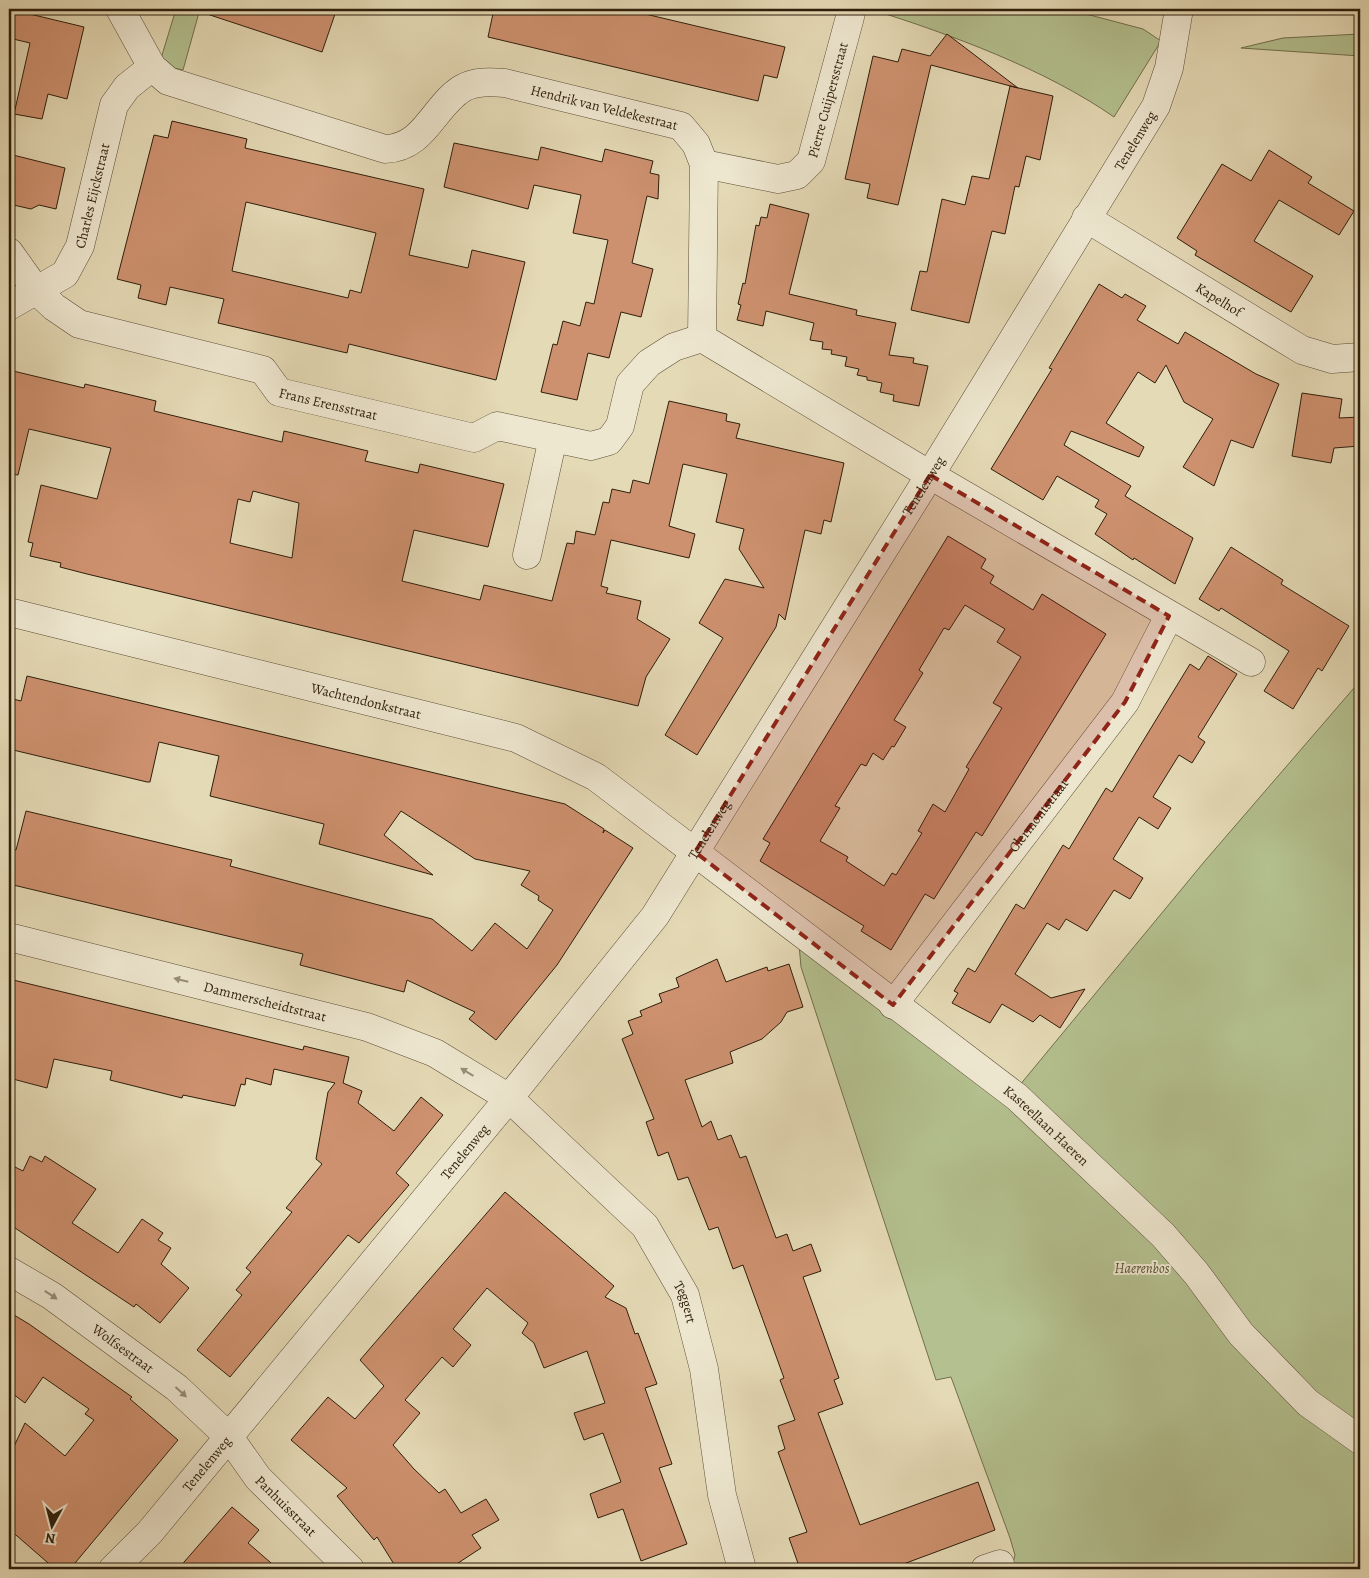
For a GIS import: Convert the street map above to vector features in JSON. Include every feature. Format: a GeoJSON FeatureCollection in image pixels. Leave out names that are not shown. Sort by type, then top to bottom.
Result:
{"type":"FeatureCollection","features":[{"type":"Feature","properties":{"kind":"street","name":"Hendrik van Veldekestraat"},"geometry":{"type":"LineString","coordinates":[[120,9],[152,67],[168,81],[384,148],[398,148],[410,142],[463,88],[483,82],[505,82],[681,126],[696,144],[704,164],[702,338]]}},
{"type":"Feature","properties":{"kind":"street","name":"Tenelenweg"},"geometry":{"type":"LineString","coordinates":[[113,1569],[150,1532],[229,1437],[509,1098],[656,916],[930,475],[1156,106],[1168,68],[1179,9]]}},
{"type":"Feature","properties":{"kind":"street","name":"Pierre Cuijpersstraat"},"geometry":{"type":"LineString","coordinates":[[704,164],[778,179],[797,175],[811,161],[850,17]]}},
{"type":"Feature","properties":{"kind":"street","name":"Charles Eijckstraat"},"geometry":{"type":"LineString","coordinates":[[9,306],[65,274],[75,258],[80,246],[114,105],[126,87],[152,67]]}},
{"type":"Feature","properties":{"kind":"street","name":"Kapelhof"},"geometry":{"type":"LineString","coordinates":[[1086,218],[1302,350],[1332,359],[1360,357]]}},
{"type":"Feature","properties":{"kind":"street","name":"Frans Erensstraat"},"geometry":{"type":"LineString","coordinates":[[9,252],[36,290],[54,308],[78,324],[263,370],[279,392],[474,438],[497,426],[591,446],[609,440],[620,426],[630,384],[649,363],[674,347],[702,338]]}},
{"type":"Feature","properties":{"kind":"street"},"geometry":{"type":"LineString","coordinates":[[702,338],[930,475],[1169,616],[1251,662]]}},
{"type":"Feature","properties":{"kind":"street"},"geometry":{"type":"LineString","coordinates":[[527,555],[553,438]]}},
{"type":"Feature","properties":{"kind":"street","name":"Wachtendonkstraat"},"geometry":{"type":"LineString","coordinates":[[9,612],[516,738],[596,777],[695,852]]}},
{"type":"Feature","properties":{"kind":"street","name":"Clermontstraat"},"geometry":{"type":"LineString","coordinates":[[893,1005],[1125,702],[1169,616]]}},
{"type":"Feature","properties":{"kind":"street","name":"Kasteellaan Haeren"},"geometry":{"type":"LineString","coordinates":[[695,852],[893,1005],[1017,1097],[1163,1234],[1196,1273],[1241,1334],[1308,1403],[1360,1440]]}},
{"type":"Feature","properties":{"kind":"street","name":"Dammerscheidtstraat"},"geometry":{"type":"LineString","coordinates":[[9,937],[367,1027],[436,1053],[509,1098]]}},
{"type":"Feature","properties":{"kind":"street","name":"Teggert"},"geometry":{"type":"LineString","coordinates":[[509,1098],[645,1226],[685,1296],[704,1369],[722,1495],[742,1569]]}},
{"type":"Feature","properties":{"kind":"street","name":"Wolfsestraat"},"geometry":{"type":"LineString","coordinates":[[9,1270],[52,1296],[169,1382],[229,1437]]}},
{"type":"Feature","properties":{"kind":"street","name":"Panhuisstraat"},"geometry":{"type":"LineString","coordinates":[[229,1437],[258,1478],[350,1569]]}},
{"type":"Feature","properties":{"kind":"highlighted area"},"geometry":{"type":"Polygon","coordinates":[[[930,475],[1169,616],[1125,702],[893,1005],[695,852],[930,475]]]}},
{"type":"Feature","properties":{"kind":"green space"},"geometry":{"type":"Polygon","coordinates":[[[176,9],[200,9],[183,70],[159,65],[176,9]]]}},
{"type":"Feature","properties":{"kind":"green space"},"geometry":{"type":"Polygon","coordinates":[[[870,9],[1067,9],[1143,29],[1161,41],[1114,117],[1058,83],[1028,68],[932,30],[870,9]]]}},
{"type":"Feature","properties":{"kind":"green space"},"geometry":{"type":"Polygon","coordinates":[[[1360,34],[1360,56],[1241,48],[1283,38],[1360,34]]]}},
{"type":"Feature","properties":{"kind":"green space","name":"Haerenbos"},"geometry":{"type":"Polygon","coordinates":[[[1360,681],[1360,1569],[1016,1569],[1013,1563],[1015,1555],[1010,1538],[951,1377],[936,1380],[801,967],[797,922],[1019,1086],[1204,862],[1360,681]]]}},
{"type":"Feature","properties":{"kind":"building"},"geometry":{"type":"Polygon","coordinates":[[[9,9],[84,27],[67,99],[48,94],[42,119],[14,114],[30,43],[9,38],[9,9]]]}},
{"type":"Feature","properties":{"kind":"building"},"geometry":{"type":"Polygon","coordinates":[[[205,9],[319,9],[335,14],[322,52],[204,13],[205,9]]]}},
{"type":"Feature","properties":{"kind":"building"},"geometry":{"type":"Polygon","coordinates":[[[494,9],[624,9],[785,47],[777,78],[764,75],[758,101],[488,37],[494,9]]]}},
{"type":"Feature","properties":{"kind":"building"},"geometry":{"type":"Polygon","coordinates":[[[947,34],[1018,88],[931,65],[898,205],[867,198],[870,184],[845,179],[873,56],[898,62],[902,49],[930,56],[947,34]]]}},
{"type":"Feature","properties":{"kind":"building"},"geometry":{"type":"Polygon","coordinates":[[[1010,86],[1053,96],[1040,160],[1026,156],[1019,187],[1015,186],[1005,234],[992,231],[969,323],[911,310],[920,271],[927,272],[942,199],[965,205],[972,176],[989,179],[1010,86]]]}},
{"type":"Feature","properties":{"kind":"building"},"geometry":{"type":"Polygon","coordinates":[[[172,121],[247,139],[245,148],[424,189],[409,255],[468,268],[472,250],[525,262],[496,380],[349,344],[347,353],[218,323],[224,299],[170,287],[166,305],[138,298],[141,285],[117,279],[154,135],[168,138],[172,121]],[[246,202],[232,271],[348,298],[350,290],[361,293],[376,233],[246,202]]]}},
{"type":"Feature","properties":{"kind":"building"},"geometry":{"type":"Polygon","coordinates":[[[454,143],[538,160],[541,147],[602,162],[605,149],[653,161],[650,173],[659,175],[658,199],[647,196],[632,263],[653,269],[641,317],[621,312],[609,358],[588,353],[577,400],[541,392],[553,344],[557,345],[563,321],[580,326],[586,302],[594,304],[608,240],[573,233],[581,195],[534,185],[528,209],[444,187],[454,143]]]}},
{"type":"Feature","properties":{"kind":"building"},"geometry":{"type":"Polygon","coordinates":[[[1269,150],[1312,177],[1308,183],[1354,211],[1339,235],[1279,200],[1254,241],[1313,276],[1291,312],[1195,255],[1197,251],[1177,238],[1222,164],[1251,181],[1269,150]]]}},
{"type":"Feature","properties":{"kind":"building"},"geometry":{"type":"Polygon","coordinates":[[[13,155],[65,168],[56,209],[39,205],[31,209],[9,204],[9,173],[13,155]]]}},
{"type":"Feature","properties":{"kind":"building"},"geometry":{"type":"Polygon","coordinates":[[[770,204],[809,214],[789,294],[857,310],[856,315],[896,323],[889,355],[914,358],[913,363],[928,366],[919,406],[893,401],[894,395],[880,392],[882,383],[867,380],[867,377],[857,375],[859,369],[845,366],[847,357],[831,354],[832,350],[822,349],[823,342],[810,340],[814,323],[766,311],[763,326],[737,320],[741,305],[738,304],[743,283],[745,284],[756,225],[759,226],[761,217],[767,218],[770,204]]]}},
{"type":"Feature","properties":{"kind":"building"},"geometry":{"type":"Polygon","coordinates":[[[1099,284],[1122,298],[1125,294],[1146,306],[1137,320],[1178,344],[1185,332],[1256,374],[1279,384],[1253,448],[1231,440],[1214,486],[1183,467],[1213,419],[1184,402],[1166,365],[1155,383],[1138,372],[1106,423],[1144,447],[1139,457],[1071,431],[1064,445],[1131,486],[1125,496],[1193,538],[1175,584],[1134,558],[1133,560],[1095,534],[1107,514],[1095,507],[1099,500],[1057,476],[1043,500],[991,469],[1052,369],[1049,368],[1099,284]]]}},
{"type":"Feature","properties":{"kind":"building"},"geometry":{"type":"Polygon","coordinates":[[[9,370],[84,388],[85,384],[156,401],[154,411],[282,442],[284,431],[368,451],[365,461],[418,473],[420,464],[504,484],[488,547],[414,530],[402,581],[480,600],[484,585],[552,601],[567,543],[574,544],[576,531],[595,535],[603,502],[609,503],[612,489],[630,493],[633,480],[649,484],[669,401],[727,414],[726,421],[740,424],[736,438],[844,463],[831,522],[824,520],[821,534],[805,530],[785,620],[779,614],[776,627],[697,755],[665,735],[723,638],[699,623],[725,579],[764,588],[739,549],[744,529],[716,522],[727,474],[683,464],[669,526],[695,534],[689,558],[611,540],[601,586],[608,588],[606,593],[641,601],[637,619],[670,639],[646,677],[638,706],[87,574],[60,567],[61,563],[30,556],[33,543],[28,542],[41,485],[97,499],[111,448],[29,429],[18,475],[9,474],[9,370]],[[253,491],[250,502],[238,499],[230,543],[292,558],[299,503],[253,491]]]}},
{"type":"Feature","properties":{"kind":"building"},"geometry":{"type":"Polygon","coordinates":[[[1302,393],[1342,399],[1339,418],[1360,417],[1360,446],[1334,448],[1331,463],[1292,456],[1302,393]]]}},
{"type":"Feature","properties":{"kind":"building"},"geometry":{"type":"Polygon","coordinates":[[[948,536],[986,559],[981,568],[994,576],[990,583],[1033,610],[1042,594],[1106,634],[982,836],[976,832],[934,899],[925,894],[891,950],[861,931],[864,926],[760,861],[770,843],[763,839],[948,536]],[[965,605],[949,630],[944,628],[919,670],[923,673],[894,720],[906,727],[894,747],[892,746],[883,760],[873,753],[866,766],[861,764],[835,806],[840,808],[820,841],[848,857],[846,861],[884,886],[892,873],[896,875],[922,833],[918,831],[933,804],[945,812],[969,769],[966,767],[1002,708],[993,703],[1021,657],[997,642],[1005,629],[965,605]]]}},
{"type":"Feature","properties":{"kind":"building"},"geometry":{"type":"Polygon","coordinates":[[[1231,547],[1283,580],[1281,584],[1349,626],[1322,671],[1318,668],[1293,709],[1264,691],[1289,651],[1221,608],[1219,611],[1199,599],[1231,547]]]}},
{"type":"Feature","properties":{"kind":"building"},"geometry":{"type":"Polygon","coordinates":[[[1208,656],[1237,674],[1198,737],[1205,742],[1192,763],[1179,755],[1153,797],[1171,808],[1158,829],[1139,817],[1113,859],[1143,878],[1130,899],[1114,890],[1087,931],[1066,919],[1059,930],[1047,923],[1015,974],[1051,998],[1085,989],[1060,1028],[1040,1015],[1033,1022],[1002,1004],[990,1023],[952,1003],[958,993],[954,991],[968,968],[975,972],[1016,904],[1024,909],[1063,845],[1069,849],[1106,788],[1112,792],[1190,664],[1199,670],[1208,656]]]}},
{"type":"Feature","properties":{"kind":"building"},"geometry":{"type":"Polygon","coordinates":[[[27,676],[565,804],[604,829],[603,833],[605,830],[633,848],[557,965],[496,1040],[469,1019],[475,1012],[407,980],[404,992],[300,965],[303,954],[9,884],[9,848],[16,850],[26,811],[232,860],[230,866],[432,919],[472,951],[495,923],[527,949],[553,910],[538,900],[539,896],[521,885],[530,871],[475,859],[401,811],[384,835],[433,875],[319,844],[324,824],[210,796],[219,756],[159,742],[150,782],[147,782],[9,749],[9,698],[21,701],[27,676]]]}},
{"type":"Feature","properties":{"kind":"building"},"geometry":{"type":"Polygon","coordinates":[[[717,959],[726,982],[767,967],[768,971],[789,964],[803,1007],[787,1012],[781,1022],[762,1039],[730,1052],[733,1063],[685,1080],[702,1127],[711,1121],[718,1140],[731,1135],[740,1158],[746,1156],[776,1238],[787,1234],[793,1251],[811,1244],[821,1271],[803,1277],[839,1378],[834,1380],[843,1404],[818,1413],[860,1525],[978,1482],[995,1530],[890,1569],[800,1569],[789,1538],[807,1532],[778,1452],[785,1449],[778,1426],[795,1420],[780,1380],[784,1378],[743,1265],[733,1269],[718,1227],[709,1230],[688,1177],[678,1180],[668,1152],[658,1156],[646,1122],[654,1119],[622,1039],[633,1034],[628,1021],[642,1016],[640,1011],[662,1002],[659,994],[679,987],[676,978],[717,959]]]}},
{"type":"Feature","properties":{"kind":"building"},"geometry":{"type":"Polygon","coordinates":[[[9,979],[303,1050],[304,1046],[349,1057],[343,1083],[362,1091],[358,1103],[394,1131],[421,1097],[443,1115],[396,1173],[409,1185],[359,1243],[348,1235],[230,1377],[197,1350],[242,1295],[236,1290],[251,1272],[246,1268],[292,1212],[286,1208],[322,1164],[316,1159],[328,1092],[335,1083],[274,1069],[271,1085],[246,1078],[245,1085],[241,1084],[235,1106],[183,1095],[182,1098],[110,1080],[112,1071],[54,1059],[47,1088],[9,1078],[9,979]]]}},
{"type":"Feature","properties":{"kind":"building"},"geometry":{"type":"Polygon","coordinates":[[[30,1156],[42,1162],[45,1156],[96,1189],[72,1223],[118,1253],[142,1219],[163,1233],[158,1240],[171,1248],[161,1264],[189,1288],[160,1323],[136,1304],[134,1307],[9,1224],[9,1164],[23,1171],[30,1156]]]}},
{"type":"Feature","properties":{"kind":"building"},"geometry":{"type":"Polygon","coordinates":[[[505,1192],[614,1286],[605,1297],[626,1308],[635,1334],[638,1333],[657,1384],[645,1388],[672,1464],[659,1468],[687,1544],[641,1561],[623,1509],[598,1518],[590,1494],[621,1482],[603,1433],[584,1440],[574,1413],[605,1403],[587,1351],[544,1368],[534,1343],[522,1333],[528,1323],[487,1288],[453,1329],[471,1345],[453,1367],[442,1357],[405,1400],[420,1413],[393,1445],[439,1493],[445,1489],[461,1513],[486,1499],[499,1520],[472,1535],[481,1548],[449,1569],[397,1569],[377,1537],[374,1540],[337,1496],[347,1488],[291,1440],[328,1397],[355,1419],[384,1386],[360,1360],[505,1192]]]}},
{"type":"Feature","properties":{"kind":"building"},"geometry":{"type":"Polygon","coordinates":[[[9,1312],[132,1397],[130,1399],[178,1440],[70,1569],[55,1569],[9,1529],[9,1457],[25,1423],[65,1456],[94,1420],[85,1414],[89,1409],[43,1377],[25,1403],[9,1391],[9,1312]]]}},
{"type":"Feature","properties":{"kind":"building"},"geometry":{"type":"Polygon","coordinates":[[[232,1507],[259,1530],[248,1543],[278,1569],[178,1569],[232,1507]]]}}]}
